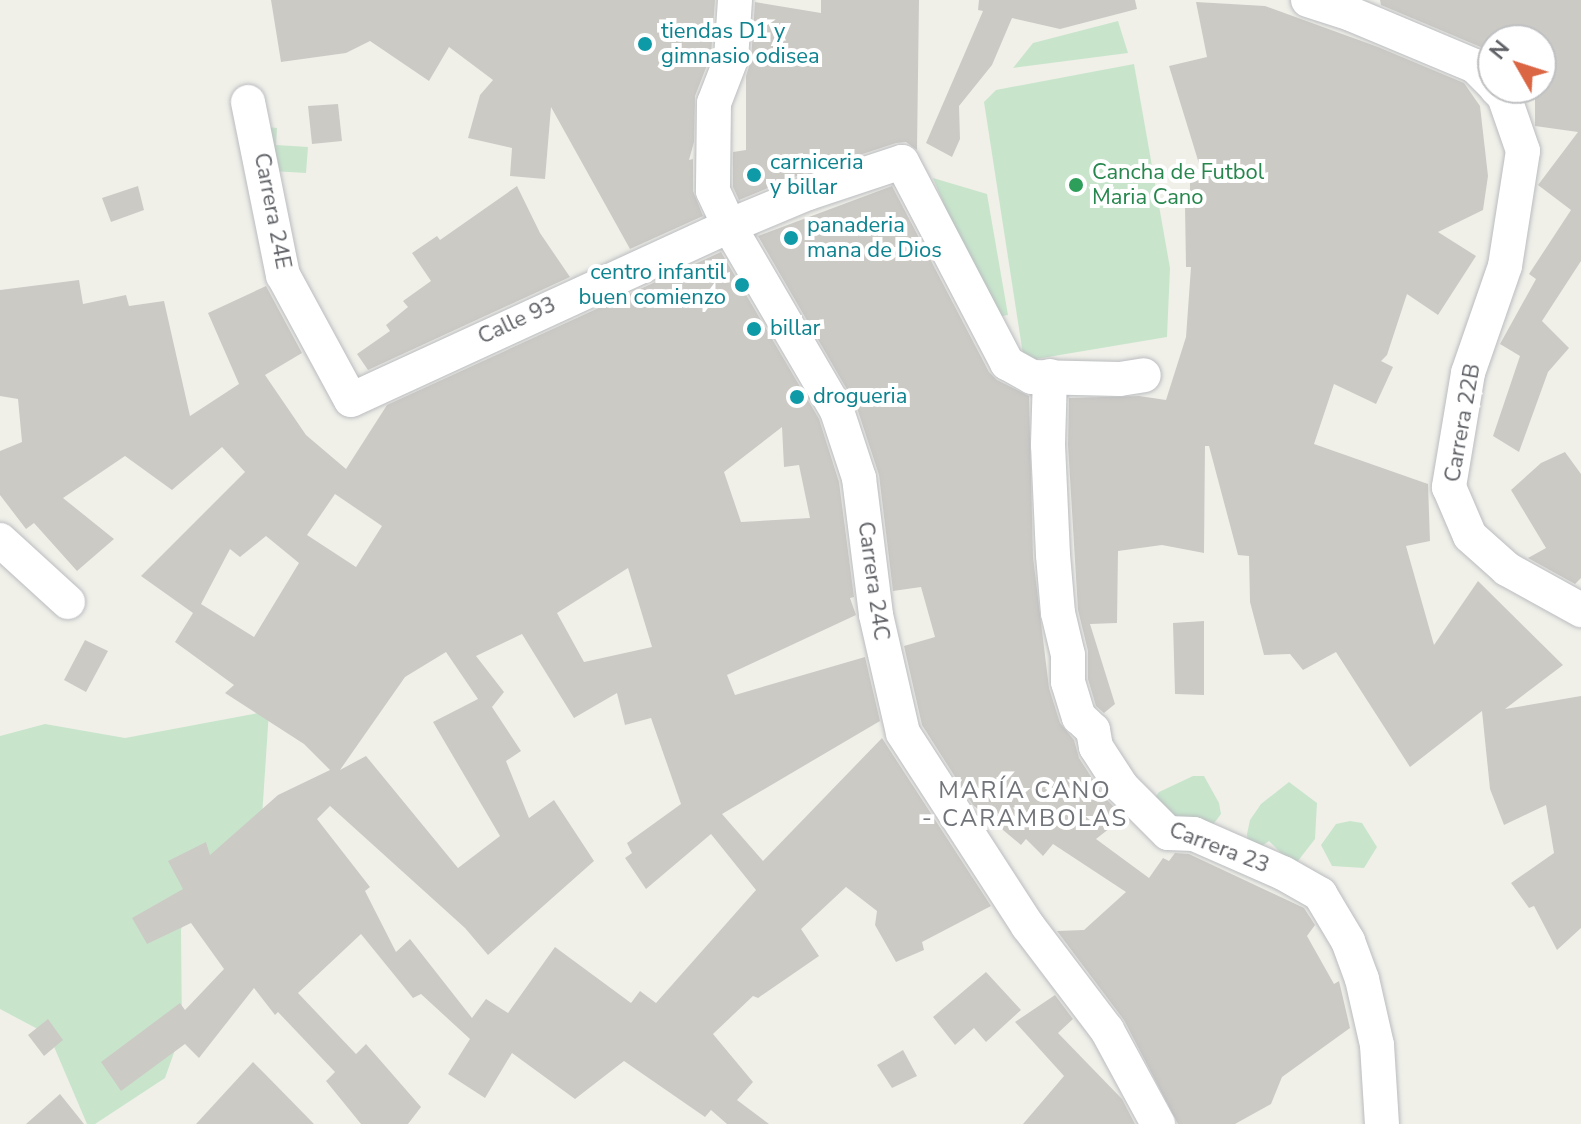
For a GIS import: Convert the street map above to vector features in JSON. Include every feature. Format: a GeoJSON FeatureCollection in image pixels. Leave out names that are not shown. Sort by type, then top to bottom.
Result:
{"type":"FeatureCollection","features":[{"type":"Feature","properties":{"kind":"street","name":"Carrera 24C"},"geometry":{"type":"LineString","coordinates":[[735,0],[731,59],[714,103],[713,191],[729,226],[837,411],[859,478],[876,615],[903,733],[1028,926],[1107,1030],[1158,1124]]}},
{"type":"Feature","properties":{"kind":"street","name":"Carrera 22B"},"geometry":{"type":"LineString","coordinates":[[1308,0],[1351,14],[1477,68]]}},
{"type":"Feature","properties":{"kind":"street","name":"Carrera 24E"},"geometry":{"type":"LineString","coordinates":[[248,102],[283,275],[351,400]]}},
{"type":"Feature","properties":{"kind":"street","name":"Carrera 22B"},"geometry":{"type":"LineString","coordinates":[[1507,104],[1523,151],[1519,187],[1505,266],[1468,373],[1449,487],[1470,536],[1507,569],[1581,610]]}},
{"type":"Feature","properties":{"kind":"street"},"geometry":{"type":"LineString","coordinates":[[729,226],[808,193],[902,162],[1007,363],[1032,377],[1120,379],[1144,375]]}},
{"type":"Feature","properties":{"kind":"street","name":"Calle 93"},"geometry":{"type":"LineString","coordinates":[[351,400],[729,226]]}},
{"type":"Feature","properties":{"kind":"street","name":"Carrera 23"},"geometry":{"type":"LineString","coordinates":[[1050,376],[1048,445],[1058,613],[1068,655],[1068,682],[1079,717],[1093,730],[1096,747],[1122,787],[1168,833],[1194,834],[1283,873],[1320,894],[1348,941],[1362,979],[1377,1045],[1382,1124]]}},
{"type":"Feature","properties":{"kind":"street"},"geometry":{"type":"LineString","coordinates":[[0,540],[68,602]]}},
{"type":"Feature","properties":{"kind":"green space"},"geometry":{"type":"Polygon","coordinates":[[[1118,21],[1128,53],[1013,68],[1033,43],[1118,21]]]}},
{"type":"Feature","properties":{"kind":"green space","name":"Cancha de Futbol Maria Cano"},"geometry":{"type":"Polygon","coordinates":[[[1134,64],[1170,268],[1167,337],[1024,361],[984,102],[996,90],[1134,64]]]}},
{"type":"Feature","properties":{"kind":"green space"},"geometry":{"type":"Polygon","coordinates":[[[258,126],[277,128],[276,145],[308,147],[306,173],[255,170],[258,126]]]}},
{"type":"Feature","properties":{"kind":"green space"},"geometry":{"type":"Polygon","coordinates":[[[933,178],[987,194],[1008,315],[991,318],[933,178]]]}},
{"type":"Feature","properties":{"kind":"green space"},"geometry":{"type":"Polygon","coordinates":[[[269,711],[262,817],[181,929],[182,1030],[165,1078],[95,1124],[87,1124],[49,1035],[0,1009],[0,736],[45,724],[125,738],[269,711]]]}},
{"type":"Feature","properties":{"kind":"green space"},"geometry":{"type":"Polygon","coordinates":[[[1193,776],[1204,776],[1219,803],[1221,814],[1209,830],[1186,828],[1154,799],[1159,792],[1193,776]]]}},
{"type":"Feature","properties":{"kind":"green space"},"geometry":{"type":"Polygon","coordinates":[[[1289,782],[1317,803],[1315,839],[1294,866],[1269,841],[1259,848],[1248,846],[1247,834],[1250,820],[1261,804],[1289,782]]]}},
{"type":"Feature","properties":{"kind":"green space"},"geometry":{"type":"Polygon","coordinates":[[[1350,821],[1362,823],[1377,847],[1364,868],[1332,866],[1321,845],[1336,824],[1350,821]]]}},
{"type":"Feature","properties":{"kind":"building"},"geometry":{"type":"Polygon","coordinates":[[[271,0],[715,0],[711,55],[695,96],[694,142],[689,160],[693,159],[693,191],[703,216],[630,249],[551,107],[545,179],[510,176],[512,148],[468,138],[480,95],[493,80],[449,47],[429,81],[370,41],[346,53],[281,62],[271,0]]]}},
{"type":"Feature","properties":{"kind":"building"},"geometry":{"type":"Polygon","coordinates":[[[821,0],[919,0],[917,150],[906,142],[896,143],[802,174],[739,200],[733,187],[733,152],[746,150],[746,76],[751,60],[755,2],[821,13],[821,0]]]}},
{"type":"Feature","properties":{"kind":"building"},"geometry":{"type":"Polygon","coordinates":[[[979,0],[1135,0],[1137,9],[1060,29],[1012,18],[992,65],[959,106],[960,139],[952,157],[926,143],[983,11],[978,10],[979,0]]]}},
{"type":"Feature","properties":{"kind":"building"},"geometry":{"type":"Polygon","coordinates":[[[1380,0],[1581,0],[1581,261],[1542,321],[1569,348],[1548,372],[1519,452],[1493,436],[1520,356],[1500,344],[1536,279],[1529,274],[1571,210],[1538,185],[1578,132],[1535,126],[1535,104],[1557,104],[1557,24],[1477,24],[1477,45],[1381,5],[1380,0]]]}},
{"type":"Feature","properties":{"kind":"building"},"geometry":{"type":"Polygon","coordinates":[[[1196,2],[1265,6],[1378,47],[1464,83],[1480,106],[1488,176],[1483,210],[1438,232],[1476,256],[1438,315],[1407,294],[1387,355],[1381,361],[1393,367],[1376,404],[1334,384],[1314,444],[1428,484],[1430,541],[1406,546],[1434,645],[1478,581],[1563,665],[1505,709],[1581,696],[1581,928],[1557,950],[1534,906],[1529,908],[1511,883],[1554,853],[1546,805],[1504,825],[1490,789],[1482,711],[1410,767],[1336,652],[1303,670],[1290,654],[1264,655],[1250,602],[1249,556],[1238,555],[1209,446],[1205,446],[1204,553],[1162,545],[1118,551],[1117,623],[1090,624],[1115,704],[1104,713],[1096,706],[1088,679],[1088,651],[1078,610],[1068,445],[1069,398],[1139,396],[1166,400],[1186,337],[1191,267],[1186,267],[1185,207],[1190,206],[1190,181],[1204,180],[1169,66],[1207,57],[1196,2]]]}},
{"type":"Feature","properties":{"kind":"building"},"geometry":{"type":"Polygon","coordinates":[[[338,104],[342,141],[312,144],[308,106],[338,104]]]}},
{"type":"Feature","properties":{"kind":"building"},"geometry":{"type":"Polygon","coordinates":[[[138,186],[144,210],[111,222],[102,198],[138,186]]]}},
{"type":"Feature","properties":{"kind":"building"},"geometry":{"type":"Polygon","coordinates":[[[517,186],[540,233],[570,277],[368,370],[357,354],[390,331],[386,325],[408,307],[403,301],[431,281],[412,253],[437,236],[440,240],[517,186]]]}},
{"type":"Feature","properties":{"kind":"building"},"geometry":{"type":"Polygon","coordinates":[[[892,186],[989,372],[997,380],[1029,396],[1033,557],[1049,688],[1060,723],[1074,740],[1079,758],[1105,798],[1124,817],[1096,839],[1149,878],[1163,858],[1169,861],[1175,853],[1189,854],[1304,908],[1315,925],[1307,936],[1334,984],[1339,981],[1350,1028],[1282,1077],[1271,1104],[1235,1124],[1178,1124],[1124,1020],[1057,931],[1084,930],[1126,892],[1053,844],[1043,856],[1026,839],[1021,845],[973,805],[922,725],[904,646],[935,637],[921,587],[893,591],[879,475],[856,405],[758,236],[892,186]]]}},
{"type":"Feature","properties":{"kind":"building"},"geometry":{"type":"Polygon","coordinates":[[[721,252],[819,419],[839,482],[854,597],[850,598],[856,615],[727,675],[735,695],[865,657],[880,721],[722,814],[763,861],[882,738],[991,906],[922,942],[924,950],[896,962],[875,925],[877,911],[846,887],[801,929],[819,956],[758,998],[753,996],[713,1034],[753,1082],[737,1100],[769,1124],[727,1124],[711,1110],[705,1117],[624,1061],[575,1099],[512,1053],[485,1098],[448,1074],[470,1039],[421,994],[413,998],[361,934],[298,993],[356,1054],[366,1044],[421,1107],[408,1124],[361,1124],[326,1081],[335,1072],[278,1012],[275,1015],[254,988],[199,1058],[185,1044],[121,1091],[101,1062],[180,1003],[185,1010],[224,969],[191,923],[147,944],[132,918],[183,889],[168,861],[206,842],[210,855],[278,795],[330,770],[304,744],[225,693],[234,685],[175,642],[193,613],[141,576],[245,472],[222,447],[172,490],[125,456],[63,498],[114,539],[77,571],[34,523],[26,529],[0,495],[0,451],[22,442],[18,399],[0,396],[0,290],[79,280],[83,304],[126,295],[129,306],[164,301],[190,416],[239,384],[208,313],[266,286],[302,353],[265,375],[306,435],[346,469],[387,405],[721,252]],[[782,427],[724,472],[741,522],[810,518],[799,465],[784,467],[782,427]],[[335,494],[307,535],[356,567],[382,526],[335,494]],[[266,536],[240,557],[230,549],[201,604],[254,637],[299,563],[266,536]],[[628,568],[557,613],[584,662],[652,647],[628,568]],[[522,634],[476,656],[504,692],[492,707],[521,751],[506,761],[529,818],[554,800],[594,861],[488,955],[465,928],[330,806],[317,819],[370,887],[365,891],[396,952],[410,939],[472,1018],[486,999],[508,1013],[555,947],[631,1003],[640,991],[656,1003],[756,890],[711,834],[646,889],[625,858],[632,853],[627,843],[681,804],[651,718],[625,725],[617,693],[574,718],[522,634]],[[446,652],[405,677],[340,770],[366,756],[458,868],[500,836],[433,722],[478,699],[446,652]]]}},
{"type":"Feature","properties":{"kind":"building"},"geometry":{"type":"Polygon","coordinates":[[[1565,452],[1581,474],[1581,578],[1575,584],[1528,558],[1546,548],[1511,490],[1541,463],[1565,452]]]}},
{"type":"Feature","properties":{"kind":"building"},"geometry":{"type":"Polygon","coordinates":[[[1204,621],[1204,695],[1175,694],[1173,623],[1204,621]]]}},
{"type":"Feature","properties":{"kind":"building"},"geometry":{"type":"Polygon","coordinates":[[[85,640],[108,651],[86,692],[64,680],[85,640]]]}},
{"type":"Feature","properties":{"kind":"building"},"geometry":{"type":"Polygon","coordinates":[[[986,972],[1021,1010],[986,1042],[974,1028],[955,1045],[933,1017],[986,972]]]}},
{"type":"Feature","properties":{"kind":"building"},"geometry":{"type":"Polygon","coordinates":[[[1055,995],[1073,1019],[1058,1033],[1122,1099],[1135,1124],[1023,1124],[1064,1076],[1015,1022],[1055,995]]]}},
{"type":"Feature","properties":{"kind":"building"},"geometry":{"type":"Polygon","coordinates":[[[48,1019],[63,1040],[44,1056],[28,1035],[48,1019]]]}},
{"type":"Feature","properties":{"kind":"building"},"geometry":{"type":"Polygon","coordinates":[[[903,1050],[917,1076],[892,1088],[877,1065],[903,1050]]]}},
{"type":"Feature","properties":{"kind":"building"},"geometry":{"type":"Polygon","coordinates":[[[253,1062],[266,1075],[314,1124],[196,1124],[253,1062]]]}},
{"type":"Feature","properties":{"kind":"building"},"geometry":{"type":"Polygon","coordinates":[[[60,1094],[84,1124],[26,1124],[60,1094]]]}},
{"type":"Feature","properties":{"kind":"place","name":"tiendas D1 y gimnasio odisea"},"geometry":{"type":"Point","coordinates":[645,44]}},
{"type":"Feature","properties":{"kind":"place","name":"carniceria y billar"},"geometry":{"type":"Point","coordinates":[754,175]}},
{"type":"Feature","properties":{"kind":"place","name":"Cancha de Futbol Maria Cano"},"geometry":{"type":"Point","coordinates":[1076,185]}},
{"type":"Feature","properties":{"kind":"place","name":"panaderia mana de Dios"},"geometry":{"type":"Point","coordinates":[791,238]}},
{"type":"Feature","properties":{"kind":"place","name":"centro infantil buen comienzo"},"geometry":{"type":"Point","coordinates":[742,285]}},
{"type":"Feature","properties":{"kind":"place","name":"billar"},"geometry":{"type":"Point","coordinates":[754,329]}},
{"type":"Feature","properties":{"kind":"place","name":"drogueria"},"geometry":{"type":"Point","coordinates":[797,397]}},
{"type":"Feature","properties":{"kind":"district","name":"MARÍA CANO - CARAMBOLAS"},"geometry":{"type":"Point","coordinates":[1025,805]}}]}
